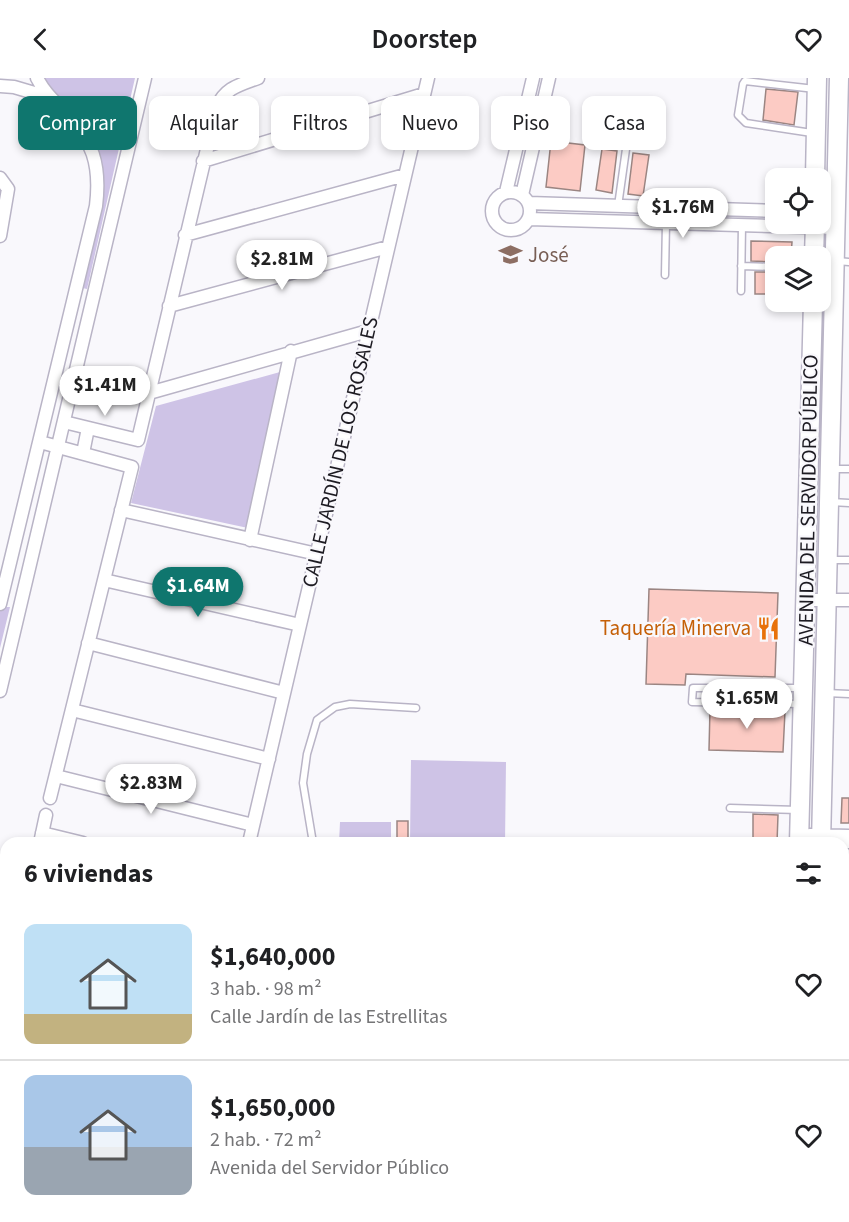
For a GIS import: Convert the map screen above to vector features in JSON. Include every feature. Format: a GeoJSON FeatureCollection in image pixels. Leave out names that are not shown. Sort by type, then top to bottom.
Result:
{"type":"FeatureCollection","features":[{"type":"Feature","properties":{"kind":"street"},"geometry":{"type":"LineString","coordinates":[[37,78],[47,96]]}},
{"type":"Feature","properties":{"kind":"street"},"geometry":{"type":"LineString","coordinates":[[0,691],[146,78]]}},
{"type":"Feature","properties":{"kind":"street"},"geometry":{"type":"LineString","coordinates":[[64,422],[138,440],[217,107],[221,97],[231,87],[258,78]]}},
{"type":"Feature","properties":{"kind":"street","name":"CALLE JARDÍN DE LOS ROSALES"},"geometry":{"type":"LineString","coordinates":[[250,837],[428,78]]}},
{"type":"Feature","properties":{"kind":"street"},"geometry":{"type":"LineString","coordinates":[[533,78],[506,192],[493,203],[493,220],[507,230],[516,230],[529,219],[765,224]]}},
{"type":"Feature","properties":{"kind":"street"},"geometry":{"type":"LineString","coordinates":[[529,219],[525,199],[549,78]]}},
{"type":"Feature","properties":{"kind":"street","name":"AVENIDA DEL SERVIDOR PÚBLICO"},"geometry":{"type":"LineString","coordinates":[[831,210],[843,189],[844,160],[839,78]]}},
{"type":"Feature","properties":{"kind":"street"},"geometry":{"type":"LineString","coordinates":[[815,168],[817,84]]}},
{"type":"Feature","properties":{"kind":"street"},"geometry":{"type":"LineString","coordinates":[[0,86],[14,87],[42,96]]}},
{"type":"Feature","properties":{"kind":"street"},"geometry":{"type":"LineString","coordinates":[[203,161],[424,94]]}},
{"type":"Feature","properties":{"kind":"street"},"geometry":{"type":"LineString","coordinates":[[0,604],[3,574],[40,442],[96,206],[99,178],[95,158],[91,150]]}},
{"type":"Feature","properties":{"kind":"street"},"geometry":{"type":"LineString","coordinates":[[185,235],[405,175]]}},
{"type":"Feature","properties":{"kind":"street"},"geometry":{"type":"LineString","coordinates":[[0,178],[8,189],[0,236]]}},
{"type":"Feature","properties":{"kind":"street"},"geometry":{"type":"LineString","coordinates":[[506,192],[525,199],[618,206],[765,211]]}},
{"type":"Feature","properties":{"kind":"street","name":"AVENIDA DEL SERVIDOR PÚBLICO"},"geometry":{"type":"LineString","coordinates":[[822,837],[831,502],[840,469],[843,261],[831,234]]}},
{"type":"Feature","properties":{"kind":"street"},"geometry":{"type":"LineString","coordinates":[[169,306],[388,247]]}},
{"type":"Feature","properties":{"kind":"street"},"geometry":{"type":"LineString","coordinates":[[76,290],[94,296]]}},
{"type":"Feature","properties":{"kind":"street","name":"AVENIDA DEL SERVIDOR PÚBLICO"},"geometry":{"type":"LineString","coordinates":[[799,837],[813,312]]}},
{"type":"Feature","properties":{"kind":"street"},"geometry":{"type":"LineString","coordinates":[[149,393],[368,331]]}},
{"type":"Feature","properties":{"kind":"street"},"geometry":{"type":"LineString","coordinates":[[250,540],[291,351]]}},
{"type":"Feature","properties":{"kind":"street"},"geometry":{"type":"LineString","coordinates":[[82,453],[88,428]]}},
{"type":"Feature","properties":{"kind":"street"},"geometry":{"type":"LineString","coordinates":[[40,442],[132,467],[50,798]]}},
{"type":"Feature","properties":{"kind":"street"},"geometry":{"type":"LineString","coordinates":[[121,510],[316,554]]}},
{"type":"Feature","properties":{"kind":"street"},"geometry":{"type":"LineString","coordinates":[[104,580],[300,626]]}},
{"type":"Feature","properties":{"kind":"street"},"geometry":{"type":"LineString","coordinates":[[805,600],[849,600]]}},
{"type":"Feature","properties":{"kind":"street"},"geometry":{"type":"LineString","coordinates":[[88,643],[284,693]]}},
{"type":"Feature","properties":{"kind":"street"},"geometry":{"type":"LineString","coordinates":[[72,710],[269,759]]}},
{"type":"Feature","properties":{"kind":"street"},"geometry":{"type":"LineString","coordinates":[[56,776],[253,825]]}},
{"type":"Feature","properties":{"kind":"street"},"geometry":{"type":"LineString","coordinates":[[41,837],[46,815]]}},
{"type":"Feature","properties":{"kind":"lane"},"geometry":{"type":"LineString","coordinates":[[816,134],[746,123],[738,115],[742,84],[745,81],[817,84]]}},
{"type":"Feature","properties":{"kind":"lane"},"geometry":{"type":"LineString","coordinates":[[618,206],[626,150]]}},
{"type":"Feature","properties":{"kind":"lane"},"geometry":{"type":"LineString","coordinates":[[665,275],[666,223]]}},
{"type":"Feature","properties":{"kind":"lane"},"geometry":{"type":"LineString","coordinates":[[741,225],[741,291]]}},
{"type":"Feature","properties":{"kind":"lane"},"geometry":{"type":"LineString","coordinates":[[741,266],[765,267]]}},
{"type":"Feature","properties":{"kind":"lane"},"geometry":{"type":"LineString","coordinates":[[831,502],[849,503]]}},
{"type":"Feature","properties":{"kind":"lane"},"geometry":{"type":"LineString","coordinates":[[829,560],[849,560]]}},
{"type":"Feature","properties":{"kind":"lane"},"geometry":{"type":"LineString","coordinates":[[693,688],[803,696],[692,702],[693,688]]}},
{"type":"Feature","properties":{"kind":"lane"},"geometry":{"type":"LineString","coordinates":[[826,693],[849,694]]}},
{"type":"Feature","properties":{"kind":"lane"},"geometry":{"type":"LineString","coordinates":[[312,837],[303,783],[307,754],[317,720],[335,707],[350,704],[416,708]]}},
{"type":"Feature","properties":{"kind":"lane"},"geometry":{"type":"LineString","coordinates":[[730,808],[800,810]]}},
{"type":"Feature","properties":{"kind":"shaded area"},"geometry":{"type":"Polygon","coordinates":[[[41,78],[135,78],[131,96],[53,96],[41,78]]]}},
{"type":"Feature","properties":{"kind":"shaded area"},"geometry":{"type":"Polygon","coordinates":[[[90,150],[119,150],[87,289],[78,287],[98,206],[96,158],[90,150]]]}},
{"type":"Feature","properties":{"kind":"shaded area"},"geometry":{"type":"Polygon","coordinates":[[[280,372],[248,528],[131,503],[156,406],[280,372]]]}},
{"type":"Feature","properties":{"kind":"shaded area"},"geometry":{"type":"Polygon","coordinates":[[[1,607],[10,607],[0,648],[0,612],[1,607]]]}},
{"type":"Feature","properties":{"kind":"shaded area"},"geometry":{"type":"Polygon","coordinates":[[[411,760],[506,762],[505,837],[410,837],[411,760]]]}},
{"type":"Feature","properties":{"kind":"shaded area"},"geometry":{"type":"Polygon","coordinates":[[[340,822],[391,822],[391,837],[339,837],[340,822]]]}},
{"type":"Feature","properties":{"kind":"building"},"geometry":{"type":"Polygon","coordinates":[[[766,89],[798,92],[794,125],[763,120],[766,89]]]}},
{"type":"Feature","properties":{"kind":"building"},"geometry":{"type":"Polygon","coordinates":[[[570,143],[582,145],[582,150],[584,150],[580,191],[546,187],[550,150],[570,150],[570,143]]]}},
{"type":"Feature","properties":{"kind":"building"},"geometry":{"type":"Polygon","coordinates":[[[602,150],[617,151],[612,193],[596,190],[602,150]]]}},
{"type":"Feature","properties":{"kind":"building"},"geometry":{"type":"Polygon","coordinates":[[[633,153],[649,155],[643,196],[628,194],[633,153]]]}},
{"type":"Feature","properties":{"kind":"building"},"geometry":{"type":"Polygon","coordinates":[[[751,241],[792,242],[792,246],[765,246],[765,262],[751,261],[751,241]]]}},
{"type":"Feature","properties":{"kind":"building"},"geometry":{"type":"Polygon","coordinates":[[[755,272],[765,272],[765,294],[755,294],[755,272]]]}},
{"type":"Feature","properties":{"kind":"building"},"geometry":{"type":"Polygon","coordinates":[[[649,589],[778,593],[775,677],[686,674],[685,685],[646,684],[649,589]]]}},
{"type":"Feature","properties":{"kind":"building"},"geometry":{"type":"Polygon","coordinates":[[[710,709],[785,711],[783,752],[709,750],[710,709]]]}},
{"type":"Feature","properties":{"kind":"building"},"geometry":{"type":"Polygon","coordinates":[[[842,798],[849,798],[849,823],[841,823],[842,798]]]}},
{"type":"Feature","properties":{"kind":"building"},"geometry":{"type":"Polygon","coordinates":[[[753,814],[778,815],[777,837],[753,837],[753,814]]]}},
{"type":"Feature","properties":{"kind":"building"},"geometry":{"type":"Polygon","coordinates":[[[397,821],[408,821],[408,837],[397,837],[397,821]]]}},
{"type":"Feature","properties":{"kind":"place","name":"José"},"geometry":{"type":"Point","coordinates":[510,255]}},
{"type":"Feature","properties":{"kind":"place","name":"Taquería Minerva"},"geometry":{"type":"Point","coordinates":[769,628]}}]}
